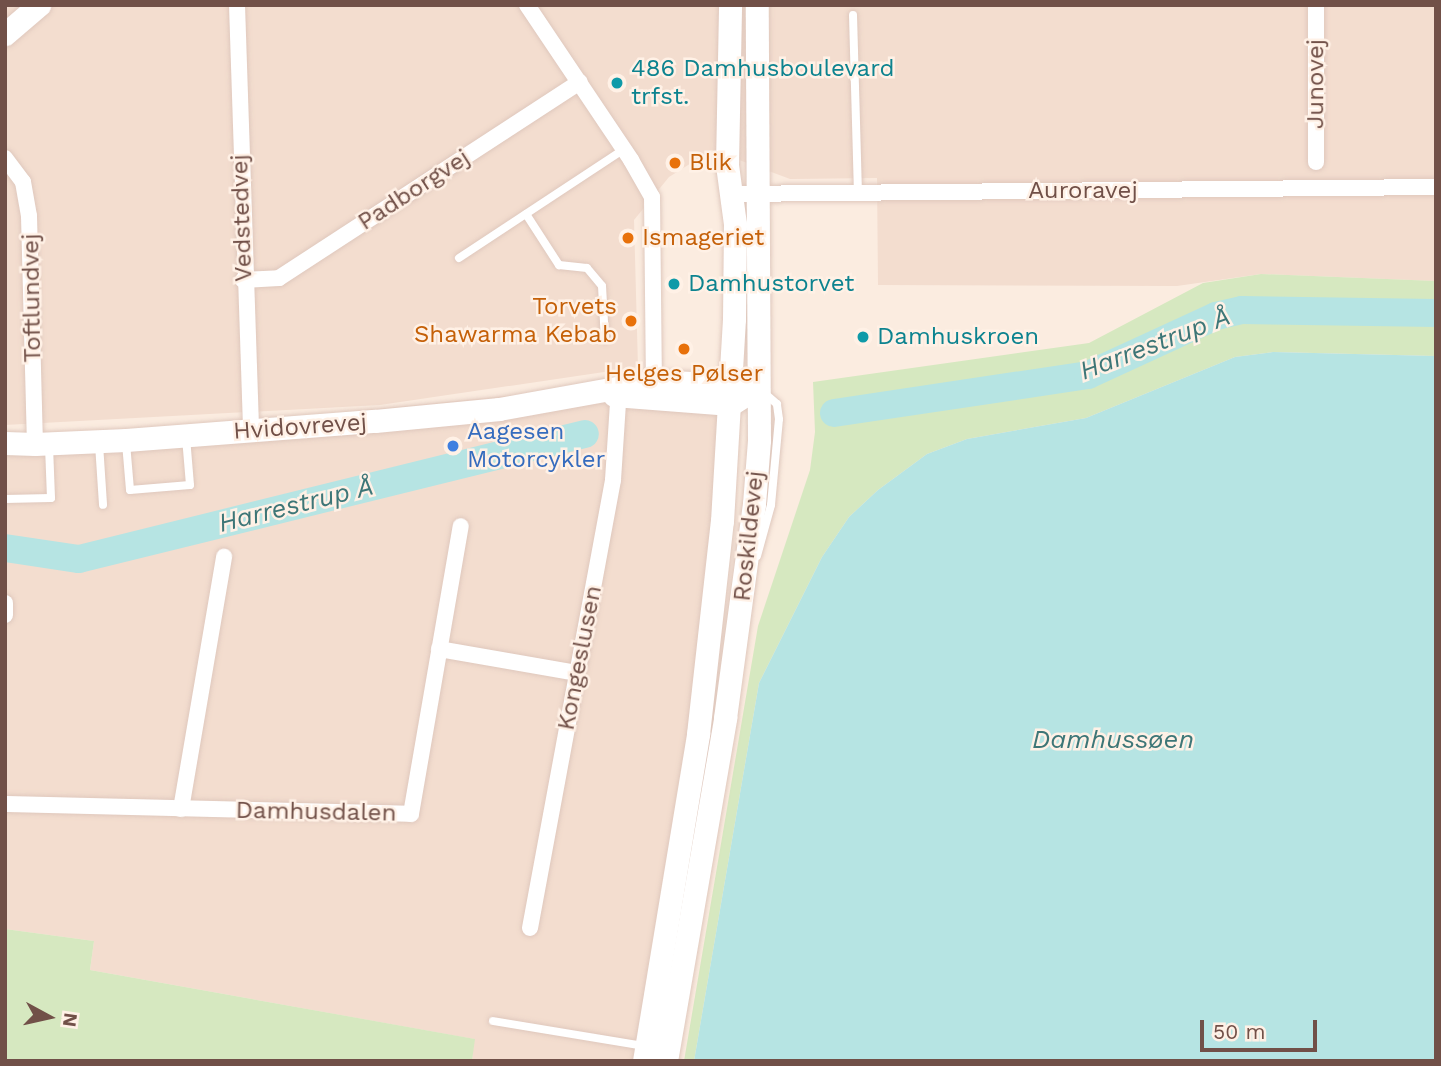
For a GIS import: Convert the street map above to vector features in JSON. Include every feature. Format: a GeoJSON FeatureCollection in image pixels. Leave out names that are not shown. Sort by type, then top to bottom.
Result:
{"type":"FeatureCollection","features":[{"type":"Feature","properties":{"kind":"main road"},"geometry":{"type":"LineString","coordinates":[[5,34],[39,5]]}},
{"type":"Feature","properties":{"kind":"main road","name":"Roskildevej"},"geometry":{"type":"LineString","coordinates":[[646,1054],[709,655],[732,394],[735,224],[727,165],[730,5]]}},
{"type":"Feature","properties":{"kind":"main road","name":"Roskildevej"},"geometry":{"type":"LineString","coordinates":[[666,1061],[741,620],[754,504],[759,440],[757,5]]}},
{"type":"Feature","properties":{"kind":"main road","name":"Hvidovrevej"},"geometry":{"type":"LineString","coordinates":[[619,391],[654,381],[732,394]]}},
{"type":"Feature","properties":{"kind":"main road"},"geometry":{"type":"LineString","coordinates":[[732,394],[758,388]]}},
{"type":"Feature","properties":{"kind":"main road","name":"Hvidovrevej"},"geometry":{"type":"LineString","coordinates":[[5,443],[126,440],[250,431],[499,409],[619,391],[732,394]]}},
{"type":"Feature","properties":{"kind":"street","name":"Vedstedvej"},"geometry":{"type":"LineString","coordinates":[[237,5],[243,280],[250,431]]}},
{"type":"Feature","properties":{"kind":"street"},"geometry":{"type":"LineString","coordinates":[[527,5],[627,154],[652,197],[654,381]]}},
{"type":"Feature","properties":{"kind":"street","name":"Junovej"},"geometry":{"type":"LineString","coordinates":[[1316,5],[1316,162]]}},
{"type":"Feature","properties":{"kind":"street","name":"Padborgvej"},"geometry":{"type":"LineString","coordinates":[[243,280],[279,278],[580,82]]}},
{"type":"Feature","properties":{"kind":"street","name":"Toftlundvej"},"geometry":{"type":"LineString","coordinates":[[5,158],[23,182],[29,216],[42,444]]}},
{"type":"Feature","properties":{"kind":"street","name":"Auroravej"},"geometry":{"type":"LineString","coordinates":[[731,194],[1436,187]]}},
{"type":"Feature","properties":{"kind":"street","name":"Kongeslusen"},"geometry":{"type":"LineString","coordinates":[[530,928],[613,480],[619,391]]}},
{"type":"Feature","properties":{"kind":"street","name":"Damhusdalen"},"geometry":{"type":"LineString","coordinates":[[5,804],[411,814],[461,526]]}},
{"type":"Feature","properties":{"kind":"street"},"geometry":{"type":"LineString","coordinates":[[181,809],[223,557]]}},
{"type":"Feature","properties":{"kind":"street"},"geometry":{"type":"LineString","coordinates":[[5,603],[5,615]]}},
{"type":"Feature","properties":{"kind":"street"},"geometry":{"type":"LineString","coordinates":[[439,649],[577,673]]}},
{"type":"Feature","properties":{"kind":"lane"},"geometry":{"type":"LineString","coordinates":[[853,15],[858,193]]}},
{"type":"Feature","properties":{"kind":"lane"},"geometry":{"type":"LineString","coordinates":[[459,258],[526,214],[627,154]]}},
{"type":"Feature","properties":{"kind":"lane"},"geometry":{"type":"LineString","coordinates":[[526,214],[559,265],[587,268],[602,286],[605,339]]}},
{"type":"Feature","properties":{"kind":"lane"},"geometry":{"type":"LineString","coordinates":[[126,440],[130,490],[190,485],[186,435]]}},
{"type":"Feature","properties":{"kind":"lane"},"geometry":{"type":"LineString","coordinates":[[98,441],[103,505]]}},
{"type":"Feature","properties":{"kind":"lane"},"geometry":{"type":"LineString","coordinates":[[5,499],[51,498],[42,444]]}},
{"type":"Feature","properties":{"kind":"lane","name":"Roskildevej"},"geometry":{"type":"LineString","coordinates":[[493,1021],[646,1054]]}},
{"type":"Feature","properties":{"kind":"shaded area"},"geometry":{"type":"Polygon","coordinates":[[[5,5],[1436,5],[1436,281],[1261,274],[1177,286],[878,285],[877,178],[790,179],[712,150],[669,177],[634,220],[638,367],[380,405],[5,425],[5,5]]]}},
{"type":"Feature","properties":{"kind":"shaded area"},"geometry":{"type":"Polygon","coordinates":[[[654,381],[729,391],[721,522],[644,1061],[472,1061],[474,1039],[90,970],[94,941],[5,929],[5,442],[29,444],[654,381]]]}},
{"type":"Feature","properties":{"kind":"green space"},"geometry":{"type":"Polygon","coordinates":[[[1261,274],[1436,281],[1436,356],[1274,352],[1235,357],[1086,418],[967,439],[927,454],[878,490],[849,517],[822,557],[759,683],[694,1061],[684,1061],[758,626],[810,470],[815,432],[813,382],[1089,343],[1203,283],[1261,274]]]}},
{"type":"Feature","properties":{"kind":"green space"},"geometry":{"type":"Polygon","coordinates":[[[5,929],[94,941],[90,970],[475,1039],[472,1061],[5,1061],[5,929]]]}},
{"type":"Feature","properties":{"kind":"water","name":"Damhussøen"},"geometry":{"type":"Polygon","coordinates":[[[1273,352],[1436,356],[1436,1061],[694,1061],[759,683],[822,557],[849,517],[878,490],[927,454],[967,439],[1086,418],[1235,357],[1273,352]]]}},
{"type":"Feature","properties":{"kind":"waterway","name":"Harrestrup Å"},"geometry":{"type":"LineString","coordinates":[[834,413],[1088,375],[1216,316],[1242,310],[1436,313]]}},
{"type":"Feature","properties":{"kind":"waterway","name":"Harrestrup Å"},"geometry":{"type":"LineString","coordinates":[[5,548],[79,559],[585,434]]}},
{"type":"Feature","properties":{"kind":"place","name":"486 Damhusboulevard trfst."},"geometry":{"type":"Point","coordinates":[617,83]}},
{"type":"Feature","properties":{"kind":"place","name":"Blik"},"geometry":{"type":"Point","coordinates":[675,163]}},
{"type":"Feature","properties":{"kind":"place","name":"Ismageriet"},"geometry":{"type":"Point","coordinates":[628,238]}},
{"type":"Feature","properties":{"kind":"place","name":"Damhustorvet"},"geometry":{"type":"Point","coordinates":[674,284]}},
{"type":"Feature","properties":{"kind":"place","name":"Torvets Shawarma Kebab"},"geometry":{"type":"Point","coordinates":[631,321]}},
{"type":"Feature","properties":{"kind":"place","name":"Damhuskroen"},"geometry":{"type":"Point","coordinates":[863,337]}},
{"type":"Feature","properties":{"kind":"place","name":"Helges Pølser"},"geometry":{"type":"Point","coordinates":[684,349]}},
{"type":"Feature","properties":{"kind":"place","name":"Aagesen Motorcykler"},"geometry":{"type":"Point","coordinates":[453,446]}}]}
